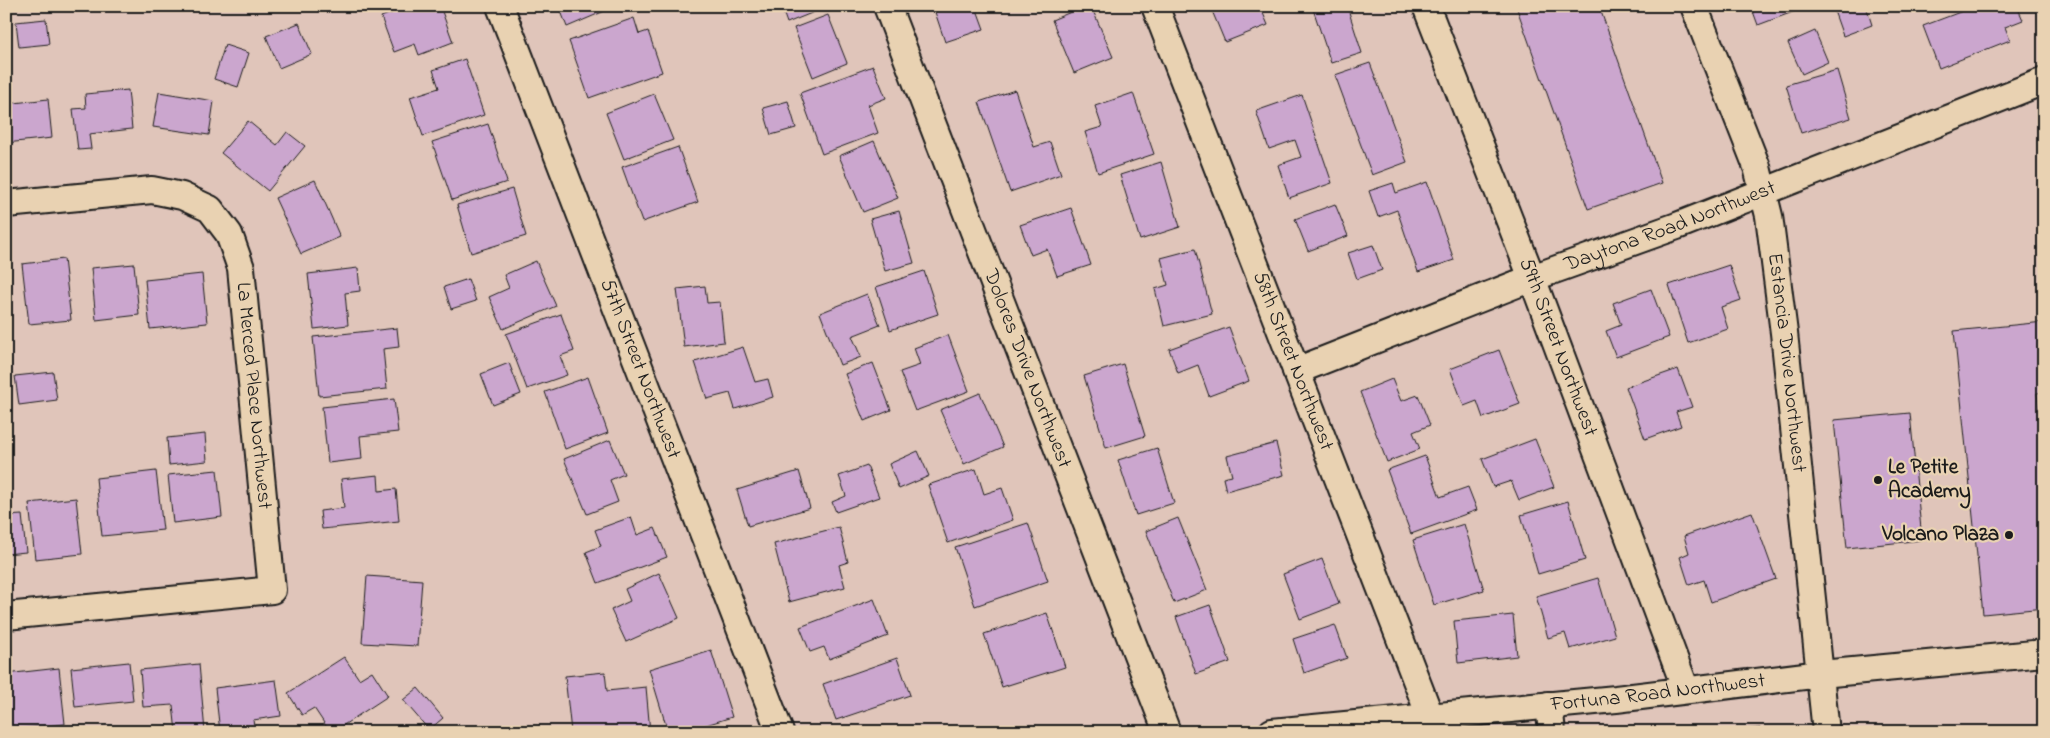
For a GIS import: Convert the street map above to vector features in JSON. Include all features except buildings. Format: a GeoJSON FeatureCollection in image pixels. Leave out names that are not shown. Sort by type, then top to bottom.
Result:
{"type":"FeatureCollection","features":[{"type":"Feature","properties":{"kind":"street","name":"57th Street Northwest"},"geometry":{"type":"LineString","coordinates":[[500,6],[780,732]]}},
{"type":"Feature","properties":{"kind":"street","name":"Dolores Drive Northwest"},"geometry":{"type":"LineString","coordinates":[[887,6],[1167,732]]}},
{"type":"Feature","properties":{"kind":"street","name":"58th Street Northwest"},"geometry":{"type":"LineString","coordinates":[[1155,6],[1430,716]]}},
{"type":"Feature","properties":{"kind":"street","name":"59th Street Northwest"},"geometry":{"type":"LineString","coordinates":[[1426,6],[1532,278],[1686,690]]}},
{"type":"Feature","properties":{"kind":"street","name":"Estancia Drive Northwest"},"geometry":{"type":"LineString","coordinates":[[1694,6],[1757,167],[1763,192],[1784,333],[1826,732]]}},
{"type":"Feature","properties":{"kind":"street","name":"Daytona Road Northwest"},"geometry":{"type":"LineString","coordinates":[[1296,371],[1532,278],[1677,226],[2044,81]]}},
{"type":"Feature","properties":{"kind":"street","name":"La Merced Place Northwest"},"geometry":{"type":"LineString","coordinates":[[6,204],[152,190],[182,196],[210,210],[229,234],[241,268],[272,590],[6,616]]}},
{"type":"Feature","properties":{"kind":"street","name":"Fortuna Road Northwest"},"geometry":{"type":"LineString","coordinates":[[1272,732],[1311,730],[1821,674],[2044,653]]}},
{"type":"Feature","properties":{"kind":"street"},"geometry":{"type":"LineString","coordinates":[[1549,705],[1552,732]]}},
{"type":"Feature","properties":{"kind":"place","name":"Le Petite Academy"},"geometry":{"type":"Point","coordinates":[1878,480]}},
{"type":"Feature","properties":{"kind":"place","name":"Volcano Plaza"},"geometry":{"type":"Point","coordinates":[2009,535]}}]}
